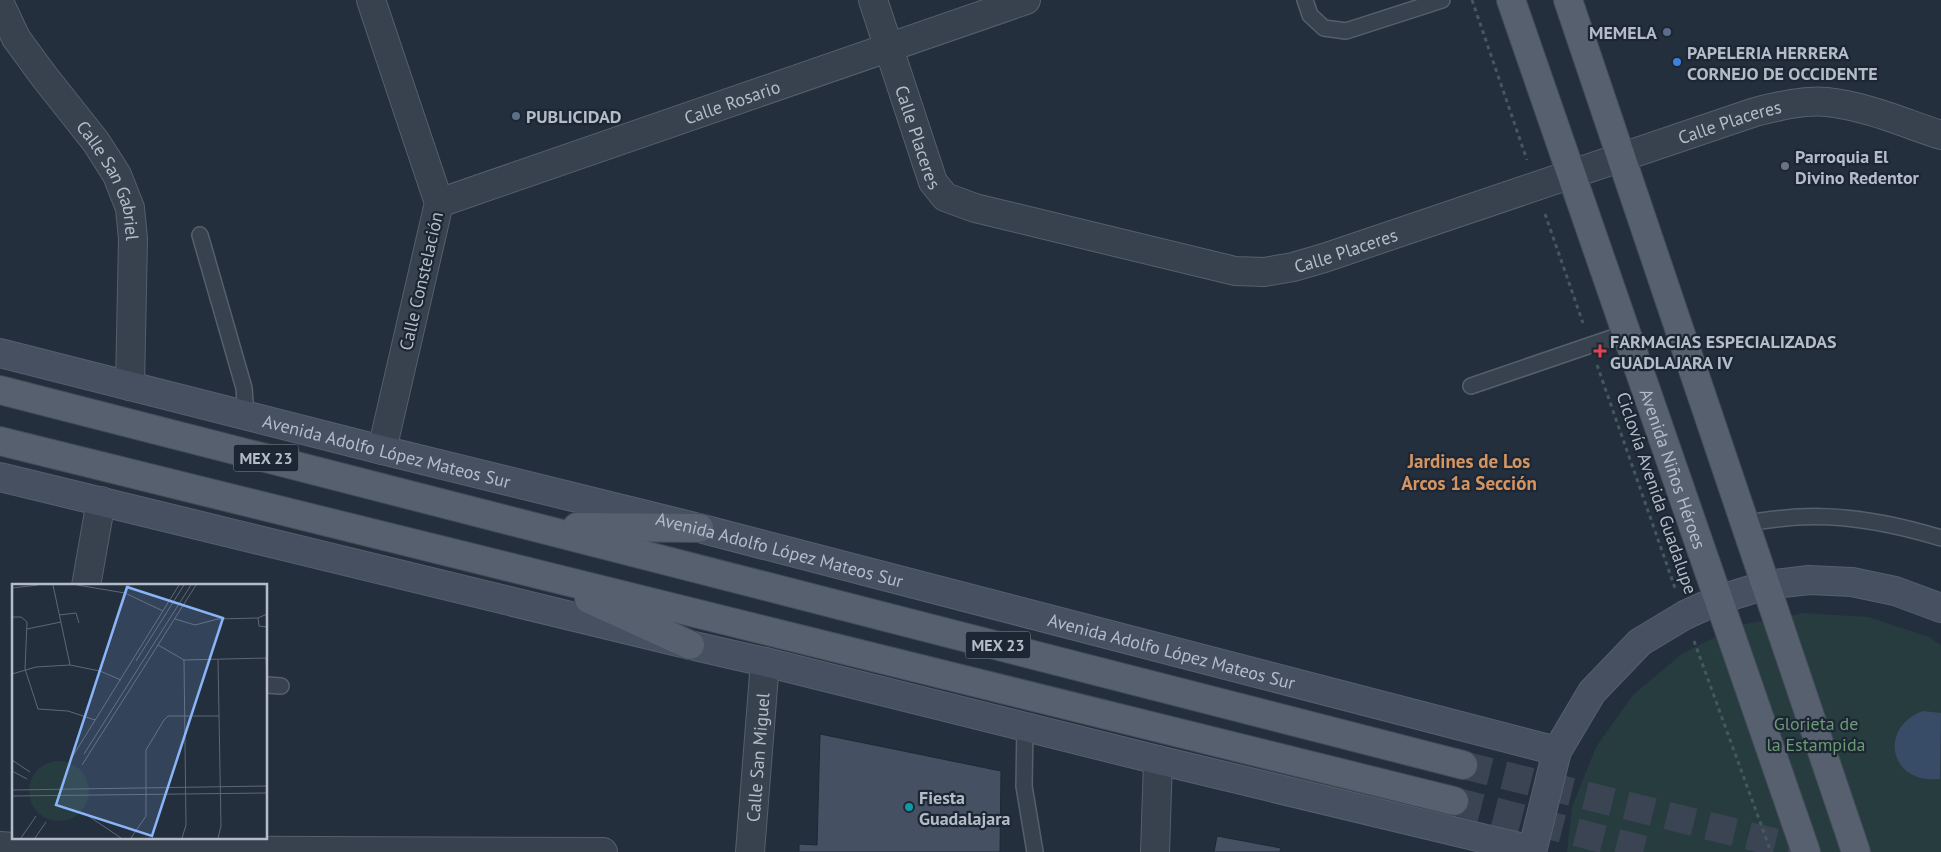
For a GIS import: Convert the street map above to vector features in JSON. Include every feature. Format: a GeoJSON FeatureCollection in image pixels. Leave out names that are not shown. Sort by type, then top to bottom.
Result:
{"type":"FeatureCollection","features":[{"type":"Feature","properties":{"kind":"main road","name":"Avenida Niños Héroes"},"geometry":{"type":"LineString","coordinates":[[1512,0],[1806,852]]}},
{"type":"Feature","properties":{"kind":"main road"},"geometry":{"type":"LineString","coordinates":[[1568,0],[1856,852]]}},
{"type":"Feature","properties":{"kind":"main road","name":"Avenida Adolfo López Mateos Sur"},"geometry":{"type":"LineString","coordinates":[[0,353],[699,528],[1556,750]]}},
{"type":"Feature","properties":{"kind":"main road","name":"Avenida Adolfo López Mateos Sur"},"geometry":{"type":"LineString","coordinates":[[0,390],[1464,765]]}},
{"type":"Feature","properties":{"kind":"main road","name":"MEX 23"},"geometry":{"type":"LineString","coordinates":[[0,441],[1454,801]]}},
{"type":"Feature","properties":{"kind":"main road"},"geometry":{"type":"LineString","coordinates":[[0,477],[765,662],[1532,851],[1556,750],[1592,692],[1640,642],[1685,615],[1718,600],[1766,585],[1809,580],[1852,582],[1939,601]]}},
{"type":"Feature","properties":{"kind":"main road"},"geometry":{"type":"LineString","coordinates":[[533,526],[699,528]]}},
{"type":"Feature","properties":{"kind":"main road"},"geometry":{"type":"LineString","coordinates":[[526,571],[690,645]]}},
{"type":"Feature","properties":{"kind":"street","name":"Calle Constelación"},"geometry":{"type":"LineString","coordinates":[[371,0],[439,203],[382,450]]}},
{"type":"Feature","properties":{"kind":"street","name":"Calle Placeres"},"geometry":{"type":"LineString","coordinates":[[873,0],[933,182],[945,198],[975,208],[1235,271],[1264,272],[1324,258],[1755,112],[1793,103],[1826,102],[1857,107],[1941,135]]}},
{"type":"Feature","properties":{"kind":"street","name":"Calle Rosario"},"geometry":{"type":"LineString","coordinates":[[439,203],[1026,0]]}},
{"type":"Feature","properties":{"kind":"street","name":"Calle San Gabriel"},"geometry":{"type":"LineString","coordinates":[[0,4],[16,38],[96,142],[116,175],[130,208],[133,248],[130,386]]}},
{"type":"Feature","properties":{"kind":"street"},"geometry":{"type":"LineString","coordinates":[[86,584],[101,501]]}},
{"type":"Feature","properties":{"kind":"street","name":"Calle San Miguel"},"geometry":{"type":"LineString","coordinates":[[750,852],[765,662]]}},
{"type":"Feature","properties":{"kind":"street"},"geometry":{"type":"LineString","coordinates":[[1155,852],[1158,760]]}},
{"type":"Feature","properties":{"kind":"street"},"geometry":{"type":"LineString","coordinates":[[0,846],[603,852]]}},
{"type":"Feature","properties":{"kind":"lane"},"geometry":{"type":"LineString","coordinates":[[1305,0],[1310,15],[1324,28],[1346,31],[1442,0]]}},
{"type":"Feature","properties":{"kind":"lane"},"geometry":{"type":"LineString","coordinates":[[200,235],[244,388],[246,416]]}},
{"type":"Feature","properties":{"kind":"lane"},"geometry":{"type":"LineString","coordinates":[[1471,386],[1626,333]]}},
{"type":"Feature","properties":{"kind":"lane"},"geometry":{"type":"LineString","coordinates":[[1744,523],[1798,517],[1851,518],[1904,527],[1941,538]]}},
{"type":"Feature","properties":{"kind":"lane"},"geometry":{"type":"LineString","coordinates":[[1025,726],[1024,786],[1034,852]]}},
{"type":"Feature","properties":{"kind":"path","name":"Ciclovía Avenida Guadalupe"},"geometry":{"type":"LineString","coordinates":[[1472,0],[1590,345],[1771,852]]}},
{"type":"Feature","properties":{"kind":"green space","name":"Glorieta de la Estampida"},"geometry":{"type":"Polygon","coordinates":[[[1804,613],[1868,617],[1929,637],[1941,645],[1941,852],[1567,852],[1572,807],[1596,747],[1633,695],[1683,653],[1740,625],[1804,613]]]}},
{"type":"Feature","properties":{"kind":"water"},"geometry":{"type":"Polygon","coordinates":[[[1923,711],[1941,713],[1940,779],[1923,778],[1910,773],[1901,765],[1895,754],[1895,742],[1899,730],[1908,719],[1923,711]]]}},
{"type":"Feature","properties":{"kind":"building","name":"Fiesta Guadalajara"},"geometry":{"type":"Polygon","coordinates":[[[820,734],[1001,771],[1000,852],[799,852],[799,844],[817,845],[820,734]]]}},
{"type":"Feature","properties":{"kind":"building"},"geometry":{"type":"Polygon","coordinates":[[[1217,836],[1281,848],[1280,852],[1214,852],[1217,836]]]}},
{"type":"Feature","properties":{"kind":"tunnel"},"geometry":{"type":"LineString","coordinates":[[1463,765],[1814,852]]}},
{"type":"Feature","properties":{"kind":"tunnel"},"geometry":{"type":"LineString","coordinates":[[1454,801],[1653,852]]}},
{"type":"Feature","properties":{"kind":"place","name":"MEMELA"},"geometry":{"type":"Point","coordinates":[1667,32]}},
{"type":"Feature","properties":{"kind":"place","name":"PAPELERIA HERRERA CORNEJO DE OCCIDENTE"},"geometry":{"type":"Point","coordinates":[1677,62]}},
{"type":"Feature","properties":{"kind":"place","name":"PUBLICIDAD"},"geometry":{"type":"Point","coordinates":[516,116]}},
{"type":"Feature","properties":{"kind":"place","name":"Parroquia El Divino Redentor"},"geometry":{"type":"Point","coordinates":[1785,166]}},
{"type":"Feature","properties":{"kind":"place","name":"FARMACIAS ESPECIALIZADAS GUADLAJARA IV"},"geometry":{"type":"Point","coordinates":[1600,351]}},
{"type":"Feature","properties":{"kind":"place","name":"Fiesta Guadalajara"},"geometry":{"type":"Point","coordinates":[909,807]}},
{"type":"Feature","properties":{"kind":"district","name":"Jardines de Los Arcos 1a Sección"},"geometry":{"type":"Point","coordinates":[1469,472]}}]}
